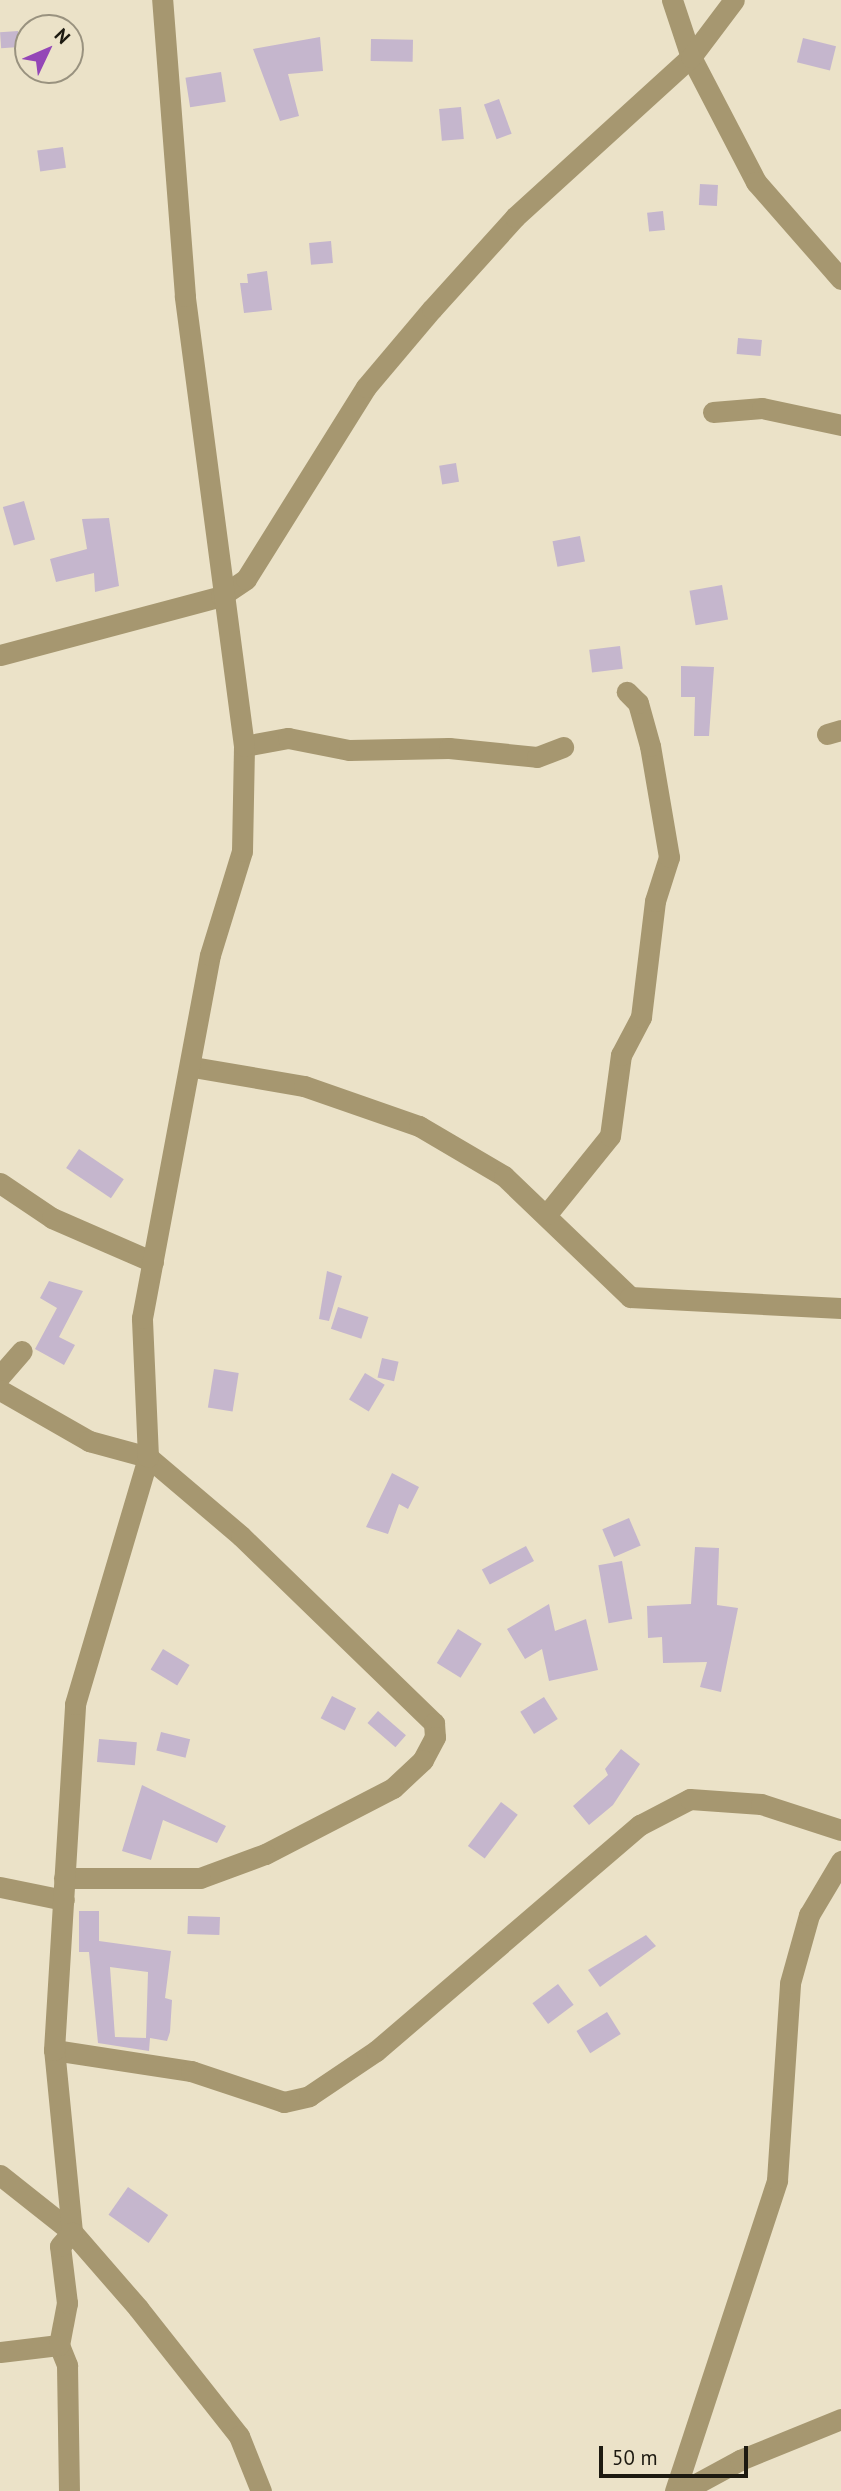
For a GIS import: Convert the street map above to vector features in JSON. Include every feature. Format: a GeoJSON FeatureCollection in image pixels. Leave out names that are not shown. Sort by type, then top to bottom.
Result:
{"type":"FeatureCollection","features":[{"type":"Feature","properties":{"kind":"street"},"geometry":{"type":"LineString","coordinates":[[69,2491],[67,2365],[59,2345],[67,2303],[60,2246],[72,2232],[54,2050],[75,1704],[148,1457],[142,1318],[193,1067],[210,955],[242,851],[244,746],[221,596],[186,296],[162,0]]}},
{"type":"Feature","properties":{"kind":"street"},"geometry":{"type":"LineString","coordinates":[[672,0],[691,57],[756,182],[841,278]]}},
{"type":"Feature","properties":{"kind":"street"},"geometry":{"type":"LineString","coordinates":[[0,655],[221,596],[246,579],[366,387],[515,217],[691,57],[734,0]]}},
{"type":"Feature","properties":{"kind":"street"},"geometry":{"type":"LineString","coordinates":[[713,412],[762,408],[841,425]]}},
{"type":"Feature","properties":{"kind":"street"},"geometry":{"type":"LineString","coordinates":[[547,1214],[610,1136],[621,1055],[641,1017],[655,901],[669,857],[650,746],[638,703],[627,692]]}},
{"type":"Feature","properties":{"kind":"street"},"geometry":{"type":"LineString","coordinates":[[244,746],[288,738],[349,750],[449,748],[537,757],[563,747]]}},
{"type":"Feature","properties":{"kind":"street"},"geometry":{"type":"LineString","coordinates":[[193,1067],[304,1086],[419,1126],[504,1176],[547,1214],[630,1297],[841,1308]]}},
{"type":"Feature","properties":{"kind":"street"},"geometry":{"type":"LineString","coordinates":[[0,1183],[52,1218],[153,1262]]}},
{"type":"Feature","properties":{"kind":"street"},"geometry":{"type":"LineString","coordinates":[[0,1376],[22,1351]]}},
{"type":"Feature","properties":{"kind":"street"},"geometry":{"type":"LineString","coordinates":[[0,1390],[89,1441],[148,1457],[427,1712],[435,1737],[423,1760],[393,1788],[265,1854],[200,1878],[64,1889],[0,1887]]}},
{"type":"Feature","properties":{"kind":"street"},"geometry":{"type":"LineString","coordinates":[[54,2050],[191,2071],[284,2102],[309,2096],[376,2051],[640,1825],[690,1799],[761,1804],[841,1830]]}},
{"type":"Feature","properties":{"kind":"street"},"geometry":{"type":"LineString","coordinates":[[675,2491],[777,2180],[790,1983],[809,1915],[841,1861]]}},
{"type":"Feature","properties":{"kind":"street"},"geometry":{"type":"LineString","coordinates":[[0,2175],[72,2232],[239,2436],[261,2491]]}},
{"type":"Feature","properties":{"kind":"street"},"geometry":{"type":"LineString","coordinates":[[0,2352],[59,2345]]}},
{"type":"Feature","properties":{"kind":"street"},"geometry":{"type":"LineString","coordinates":[[683,2491],[740,2460],[841,2419]]}},
{"type":"Feature","properties":{"kind":"building"},"geometry":{"type":"Polygon","coordinates":[[[14,31],[14,47],[1,48],[0,32],[14,31]]]}},
{"type":"Feature","properties":{"kind":"building"},"geometry":{"type":"Polygon","coordinates":[[[320,37],[323,71],[288,74],[299,116],[280,121],[253,49],[320,37]]]}},
{"type":"Feature","properties":{"kind":"building"},"geometry":{"type":"Polygon","coordinates":[[[803,38],[836,46],[830,70],[797,62],[803,38]]]}},
{"type":"Feature","properties":{"kind":"building"},"geometry":{"type":"Polygon","coordinates":[[[371,39],[413,40],[413,62],[371,61],[371,39]]]}},
{"type":"Feature","properties":{"kind":"building"},"geometry":{"type":"Polygon","coordinates":[[[221,72],[226,102],[190,107],[185,78],[221,72]]]}},
{"type":"Feature","properties":{"kind":"building"},"geometry":{"type":"Polygon","coordinates":[[[499,99],[512,134],[497,139],[484,104],[499,99]]]}},
{"type":"Feature","properties":{"kind":"building"},"geometry":{"type":"Polygon","coordinates":[[[461,107],[464,139],[442,141],[439,109],[461,107]]]}},
{"type":"Feature","properties":{"kind":"building"},"geometry":{"type":"Polygon","coordinates":[[[63,147],[66,168],[40,171],[37,151],[63,147]]]}},
{"type":"Feature","properties":{"kind":"building"},"geometry":{"type":"Polygon","coordinates":[[[700,184],[718,185],[717,206],[699,205],[700,184]]]}},
{"type":"Feature","properties":{"kind":"building"},"geometry":{"type":"Polygon","coordinates":[[[663,211],[665,230],[649,232],[647,213],[663,211]]]}},
{"type":"Feature","properties":{"kind":"building"},"geometry":{"type":"Polygon","coordinates":[[[331,241],[333,263],[311,265],[309,243],[331,241]]]}},
{"type":"Feature","properties":{"kind":"building"},"geometry":{"type":"Polygon","coordinates":[[[267,271],[272,310],[244,313],[240,283],[248,283],[247,274],[267,271]]]}},
{"type":"Feature","properties":{"kind":"building"},"geometry":{"type":"Polygon","coordinates":[[[738,338],[762,340],[761,356],[737,354],[738,338]]]}},
{"type":"Feature","properties":{"kind":"building"},"geometry":{"type":"Polygon","coordinates":[[[456,463],[459,482],[442,484],[439,466],[456,463]]]}},
{"type":"Feature","properties":{"kind":"building"},"geometry":{"type":"Polygon","coordinates":[[[24,501],[35,539],[14,546],[3,507],[24,501]]]}},
{"type":"Feature","properties":{"kind":"building"},"geometry":{"type":"Polygon","coordinates":[[[109,518],[119,586],[95,592],[94,573],[56,582],[50,559],[87,549],[82,519],[109,518]]]}},
{"type":"Feature","properties":{"kind":"building"},"geometry":{"type":"Polygon","coordinates":[[[580,536],[585,562],[557,567],[553,541],[580,536]]]}},
{"type":"Feature","properties":{"kind":"building"},"geometry":{"type":"Polygon","coordinates":[[[722,585],[728,619],[696,625],[690,591],[722,585]]]}},
{"type":"Feature","properties":{"kind":"building"},"geometry":{"type":"Polygon","coordinates":[[[620,646],[623,669],[592,673],[589,650],[620,646]]]}},
{"type":"Feature","properties":{"kind":"building"},"geometry":{"type":"Polygon","coordinates":[[[681,666],[714,667],[709,736],[694,736],[695,697],[681,697],[681,666]]]}},
{"type":"Feature","properties":{"kind":"building"},"geometry":{"type":"Polygon","coordinates":[[[79,1149],[124,1179],[111,1198],[66,1168],[79,1149]]]}},
{"type":"Feature","properties":{"kind":"building"},"geometry":{"type":"Polygon","coordinates":[[[327,1271],[342,1276],[329,1321],[319,1319],[327,1271]]]}},
{"type":"Feature","properties":{"kind":"building"},"geometry":{"type":"Polygon","coordinates":[[[49,1281],[83,1291],[59,1337],[75,1345],[64,1365],[35,1349],[57,1308],[40,1298],[49,1281]]]}},
{"type":"Feature","properties":{"kind":"building"},"geometry":{"type":"Polygon","coordinates":[[[338,1307],[368,1317],[361,1339],[331,1329],[338,1307]]]}},
{"type":"Feature","properties":{"kind":"building"},"geometry":{"type":"Polygon","coordinates":[[[382,1358],[399,1362],[394,1381],[378,1377],[382,1358]]]}},
{"type":"Feature","properties":{"kind":"building"},"geometry":{"type":"Polygon","coordinates":[[[214,1369],[239,1373],[233,1411],[208,1408],[214,1369]]]}},
{"type":"Feature","properties":{"kind":"building"},"geometry":{"type":"Polygon","coordinates":[[[365,1373],[385,1385],[369,1411],[349,1400],[365,1373]]]}},
{"type":"Feature","properties":{"kind":"building"},"geometry":{"type":"Polygon","coordinates":[[[392,1473],[419,1487],[408,1509],[399,1504],[388,1534],[366,1527],[392,1473]]]}},
{"type":"Feature","properties":{"kind":"building"},"geometry":{"type":"Polygon","coordinates":[[[629,1518],[641,1546],[614,1557],[602,1529],[629,1518]]]}},
{"type":"Feature","properties":{"kind":"building"},"geometry":{"type":"Polygon","coordinates":[[[526,1546],[534,1561],[490,1584],[482,1569],[526,1546]]]}},
{"type":"Feature","properties":{"kind":"building"},"geometry":{"type":"Polygon","coordinates":[[[695,1547],[719,1548],[717,1605],[738,1608],[721,1692],[700,1687],[707,1662],[663,1663],[662,1637],[648,1638],[647,1606],[691,1604],[695,1547]]]}},
{"type":"Feature","properties":{"kind":"building"},"geometry":{"type":"Polygon","coordinates":[[[622,1561],[632,1619],[609,1623],[598,1565],[622,1561]]]}},
{"type":"Feature","properties":{"kind":"building"},"geometry":{"type":"Polygon","coordinates":[[[549,1604],[555,1631],[586,1619],[598,1670],[549,1681],[542,1649],[525,1659],[507,1629],[549,1604]]]}},
{"type":"Feature","properties":{"kind":"building"},"geometry":{"type":"Polygon","coordinates":[[[458,1629],[482,1644],[461,1678],[437,1663],[458,1629]]]}},
{"type":"Feature","properties":{"kind":"building"},"geometry":{"type":"Polygon","coordinates":[[[163,1649],[190,1665],[177,1686],[151,1670],[163,1649]]]}},
{"type":"Feature","properties":{"kind":"building"},"geometry":{"type":"Polygon","coordinates":[[[332,1696],[356,1708],[345,1731],[321,1718],[332,1696]]]}},
{"type":"Feature","properties":{"kind":"building"},"geometry":{"type":"Polygon","coordinates":[[[544,1697],[558,1719],[534,1734],[520,1712],[544,1697]]]}},
{"type":"Feature","properties":{"kind":"building"},"geometry":{"type":"Polygon","coordinates":[[[378,1711],[406,1735],[395,1747],[368,1723],[378,1711]]]}},
{"type":"Feature","properties":{"kind":"building"},"geometry":{"type":"Polygon","coordinates":[[[161,1732],[190,1739],[186,1758],[156,1750],[161,1732]]]}},
{"type":"Feature","properties":{"kind":"building"},"geometry":{"type":"Polygon","coordinates":[[[99,1739],[137,1742],[135,1765],[97,1762],[99,1739]]]}},
{"type":"Feature","properties":{"kind":"building"},"geometry":{"type":"Polygon","coordinates":[[[621,1749],[640,1764],[613,1805],[589,1825],[573,1806],[608,1775],[605,1769],[621,1749]]]}},
{"type":"Feature","properties":{"kind":"building"},"geometry":{"type":"Polygon","coordinates":[[[142,1785],[226,1826],[217,1843],[163,1820],[151,1860],[122,1851],[142,1785]]]}},
{"type":"Feature","properties":{"kind":"building"},"geometry":{"type":"Polygon","coordinates":[[[501,1802],[518,1815],[485,1859],[468,1846],[501,1802]]]}},
{"type":"Feature","properties":{"kind":"building"},"geometry":{"type":"Polygon","coordinates":[[[79,1911],[99,1911],[99,1941],[171,1951],[165,1998],[172,2000],[167,2041],[150,2038],[149,2051],[98,2043],[89,1952],[79,1952],[79,1911]],[[110,1967],[115,2037],[146,2038],[148,1972],[110,1967]]]}},
{"type":"Feature","properties":{"kind":"building"},"geometry":{"type":"Polygon","coordinates":[[[188,1916],[220,1917],[219,1935],[187,1934],[188,1916]]]}},
{"type":"Feature","properties":{"kind":"building"},"geometry":{"type":"Polygon","coordinates":[[[646,1935],[656,1946],[600,1987],[588,1970],[646,1935]]]}},
{"type":"Feature","properties":{"kind":"building"},"geometry":{"type":"Polygon","coordinates":[[[558,1984],[574,2005],[548,2024],[532,2003],[558,1984]]]}},
{"type":"Feature","properties":{"kind":"building"},"geometry":{"type":"Polygon","coordinates":[[[607,2012],[621,2034],[590,2053],[576,2031],[607,2012]]]}},
{"type":"Feature","properties":{"kind":"building"},"geometry":{"type":"Polygon","coordinates":[[[128,2187],[168,2215],[149,2243],[108,2215],[128,2187]]]}}]}
